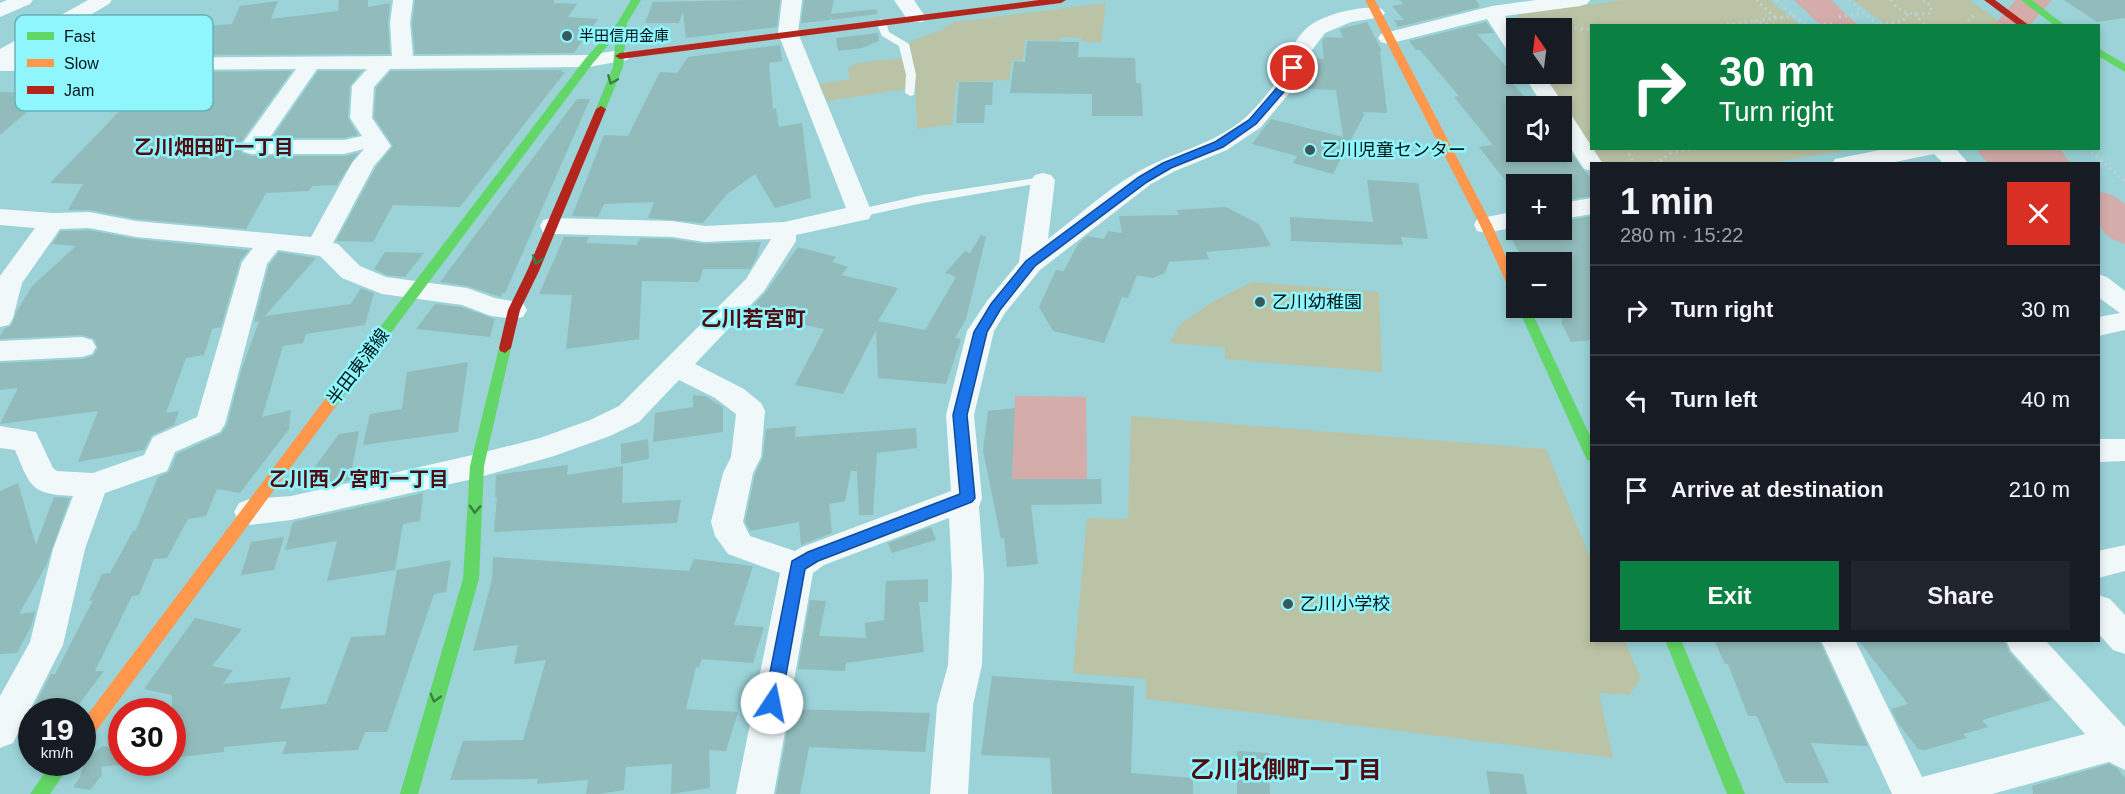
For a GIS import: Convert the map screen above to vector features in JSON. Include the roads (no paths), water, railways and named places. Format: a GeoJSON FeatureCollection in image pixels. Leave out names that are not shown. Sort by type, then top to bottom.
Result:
{"type":"FeatureCollection","features":[{"type":"Feature","properties":{"kind":"street"},"geometry":{"type":"LineString","coordinates":[[0,11],[23,0]]}},
{"type":"Feature","properties":{"kind":"street"},"geometry":{"type":"LineString","coordinates":[[76,15],[102,0]]}},
{"type":"Feature","properties":{"kind":"street"},"geometry":{"type":"LineString","coordinates":[[318,247],[364,163],[380,146],[361,118],[363,86],[393,63],[403,0]]}},
{"type":"Feature","properties":{"kind":"street","name":"半田東浦線"},"geometry":{"type":"LineString","coordinates":[[96,717],[588,61],[622,23],[636,0]]}},
{"type":"Feature","properties":{"kind":"street"},"geometry":{"type":"LineString","coordinates":[[552,226],[672,229],[705,234],[784,230],[860,213],[788,33],[792,0]]}},
{"type":"Feature","properties":{"kind":"street"},"geometry":{"type":"LineString","coordinates":[[904,0],[916,18]]}},
{"type":"Feature","properties":{"kind":"street"},"geometry":{"type":"LineString","coordinates":[[213,64],[588,61],[788,33],[1061,0]]}},
{"type":"Feature","properties":{"kind":"street"},"geometry":{"type":"LineString","coordinates":[[1388,38],[1492,12],[1580,0]]}},
{"type":"Feature","properties":{"kind":"street"},"geometry":{"type":"LineString","coordinates":[[2025,0],[2057,22]]}},
{"type":"Feature","properties":{"kind":"street"},"geometry":{"type":"LineString","coordinates":[[1994,3],[2023,24]]}},
{"type":"Feature","properties":{"kind":"street"},"geometry":{"type":"LineString","coordinates":[[950,794],[956,705],[965,665],[968,576],[964,507],[967,498],[960,415],[981,332],[996,307],[1030,264],[1143,179],[1167,166],[1219,145],[1253,122],[1286,84],[1300,52],[1318,29],[1372,7],[1486,225],[1506,269]]}},
{"type":"Feature","properties":{"kind":"street"},"geometry":{"type":"LineString","coordinates":[[1492,12],[1506,34]]}},
{"type":"Feature","properties":{"kind":"street"},"geometry":{"type":"LineString","coordinates":[[409,794],[471,579],[477,466],[514,310],[533,271],[618,67],[622,23]]}},
{"type":"Feature","properties":{"kind":"street"},"geometry":{"type":"LineString","coordinates":[[0,58],[15,49]]}},
{"type":"Feature","properties":{"kind":"street"},"geometry":{"type":"LineString","coordinates":[[2100,52],[2125,69]]}},
{"type":"Feature","properties":{"kind":"street"},"geometry":{"type":"LineString","coordinates":[[311,63],[252,147],[344,147],[377,139]]}},
{"type":"Feature","properties":{"kind":"street"},"geometry":{"type":"LineString","coordinates":[[0,65],[15,65]]}},
{"type":"Feature","properties":{"kind":"street"},"geometry":{"type":"LineString","coordinates":[[1572,133],[1591,162]]}},
{"type":"Feature","properties":{"kind":"street"},"geometry":{"type":"LineString","coordinates":[[1854,162],[1921,150]]}},
{"type":"Feature","properties":{"kind":"street"},"geometry":{"type":"LineString","coordinates":[[1943,150],[1956,162]]}},
{"type":"Feature","properties":{"kind":"street"},"geometry":{"type":"LineString","coordinates":[[1030,264],[1043,180]]}},
{"type":"Feature","properties":{"kind":"street"},"geometry":{"type":"LineString","coordinates":[[1572,209],[1590,206]]}},
{"type":"Feature","properties":{"kind":"street"},"geometry":{"type":"LineString","coordinates":[[0,217],[53,221],[89,220],[136,229],[318,247],[329,250],[351,272],[382,285],[466,297],[491,307],[514,310]]}},
{"type":"Feature","properties":{"kind":"street"},"geometry":{"type":"LineString","coordinates":[[0,318],[9,282],[53,221]]}},
{"type":"Feature","properties":{"kind":"street"},"geometry":{"type":"LineString","coordinates":[[1486,225],[1506,221]]}},
{"type":"Feature","properties":{"kind":"street"},"geometry":{"type":"LineString","coordinates":[[250,512],[291,508],[477,466],[544,448],[628,414],[755,285],[783,242],[784,230]]}},
{"type":"Feature","properties":{"kind":"street"},"geometry":{"type":"LineString","coordinates":[[0,437],[26,440],[41,475],[50,483],[93,485],[156,463],[162,445],[210,424],[255,262],[270,243]]}},
{"type":"Feature","properties":{"kind":"street"},"geometry":{"type":"LineString","coordinates":[[2100,285],[2125,305]]}},
{"type":"Feature","properties":{"kind":"street"},"geometry":{"type":"LineString","coordinates":[[1529,318],[1590,452]]}},
{"type":"Feature","properties":{"kind":"street"},"geometry":{"type":"LineString","coordinates":[[2100,327],[2125,321]]}},
{"type":"Feature","properties":{"kind":"street"},"geometry":{"type":"LineString","coordinates":[[0,351],[82,347]]}},
{"type":"Feature","properties":{"kind":"street"},"geometry":{"type":"LineString","coordinates":[[675,367],[725,389],[738,397],[751,411],[746,457],[738,472],[727,522],[731,536],[739,545],[798,566]]}},
{"type":"Feature","properties":{"kind":"street"},"geometry":{"type":"LineString","coordinates":[[2100,451],[2125,450]]}},
{"type":"Feature","properties":{"kind":"street"},"geometry":{"type":"LineString","coordinates":[[0,730],[46,645],[69,549],[93,485]]}},
{"type":"Feature","properties":{"kind":"street"},"geometry":{"type":"LineString","coordinates":[[755,794],[798,566],[813,556],[967,498]]}},
{"type":"Feature","properties":{"kind":"street"},"geometry":{"type":"LineString","coordinates":[[2100,564],[2125,558]]}},
{"type":"Feature","properties":{"kind":"street"},"geometry":{"type":"LineString","coordinates":[[2100,611],[2125,639]]}},
{"type":"Feature","properties":{"kind":"street"},"geometry":{"type":"LineString","coordinates":[[1673,642],[1736,794]]}},
{"type":"Feature","properties":{"kind":"street"},"geometry":{"type":"LineString","coordinates":[[1839,642],[1911,794]]}},
{"type":"Feature","properties":{"kind":"street"},"geometry":{"type":"LineString","coordinates":[[1925,794],[2121,748],[2025,642]]}},
{"type":"Feature","properties":{"kind":"street"},"geometry":{"type":"LineString","coordinates":[[39,794],[52,776]]}},
{"type":"Feature","properties":{"kind":"lane"},"geometry":{"type":"LineString","coordinates":[[881,22],[885,34],[904,44],[911,75],[910,93]]}},
{"type":"Feature","properties":{"kind":"lane"},"geometry":{"type":"LineString","coordinates":[[860,213],[923,199],[1043,180]]}},
{"type":"Feature","properties":{"kind":"waterway"},"geometry":{"type":"LineString","coordinates":[[1811,0],[1840,24]]}},
{"type":"Feature","properties":{"kind":"waterway"},"geometry":{"type":"LineString","coordinates":[[2012,24],[2035,0]]}},
{"type":"Feature","properties":{"kind":"waterway"},"geometry":{"type":"LineString","coordinates":[[1996,150],[2011,162]]}},
{"type":"Feature","properties":{"kind":"waterway"},"geometry":{"type":"LineString","coordinates":[[2038,150],[2050,162]]}},
{"type":"Feature","properties":{"kind":"waterway"},"geometry":{"type":"LineString","coordinates":[[2100,206],[2117,219],[2125,230]]}},
{"type":"Feature","properties":{"kind":"place","name":"半田信用金庫"},"geometry":{"type":"Point","coordinates":[567,36]}},
{"type":"Feature","properties":{"kind":"place","name":"乙川児童センター"},"geometry":{"type":"Point","coordinates":[1310,150]}},
{"type":"Feature","properties":{"kind":"place","name":"乙川幼稚園"},"geometry":{"type":"Point","coordinates":[1260,302]}},
{"type":"Feature","properties":{"kind":"place","name":"乙川小学校"},"geometry":{"type":"Point","coordinates":[1288,604]}},
{"type":"Feature","properties":{"kind":"district","name":"乙川畑田町一丁目"},"geometry":{"type":"Point","coordinates":[214,147]}},
{"type":"Feature","properties":{"kind":"district","name":"乙川若宮町"},"geometry":{"type":"Point","coordinates":[753,319]}},
{"type":"Feature","properties":{"kind":"district","name":"乙川西ノ宮町一丁目"},"geometry":{"type":"Point","coordinates":[359,479]}},
{"type":"Feature","properties":{"kind":"district","name":"乙川北側町一丁目"},"geometry":{"type":"Point","coordinates":[1286,770]}}]}
